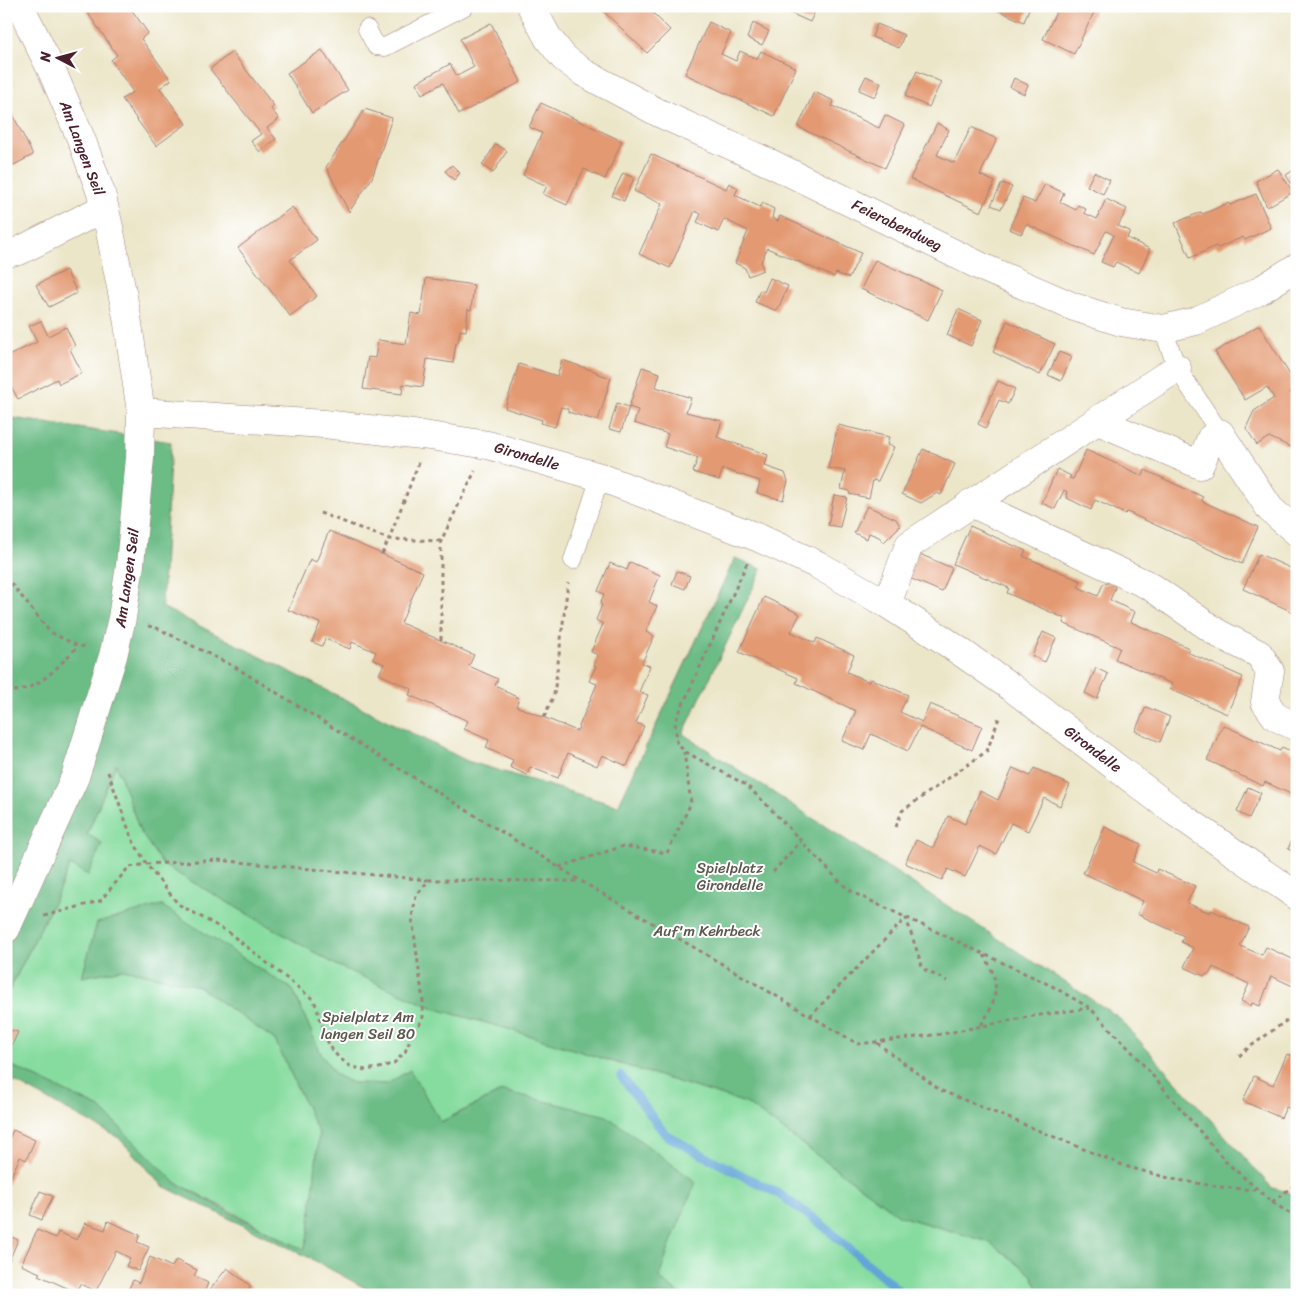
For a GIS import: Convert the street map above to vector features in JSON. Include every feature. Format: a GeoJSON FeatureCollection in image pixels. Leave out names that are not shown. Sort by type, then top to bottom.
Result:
{"type":"FeatureCollection","features":[{"type":"Feature","properties":{"kind":"street","name":"Am Langen Seil"},"geometry":{"type":"LineString","coordinates":[[6,929],[75,777],[104,690],[114,653],[122,618],[135,521],[141,412],[127,317],[101,193],[52,71],[20,6]]}},
{"type":"Feature","properties":{"kind":"street","name":"Feierabendweg"},"geometry":{"type":"LineString","coordinates":[[531,6],[548,38],[564,58],[584,73],[659,113],[772,164],[984,268],[1074,306],[1121,322],[1163,329],[1196,321],[1259,291],[1297,267]]}},
{"type":"Feature","properties":{"kind":"street","name":"Am Langen Seil"},"geometry":{"type":"LineString","coordinates":[[6,252],[19,251],[104,208]]}},
{"type":"Feature","properties":{"kind":"street"},"geometry":{"type":"LineString","coordinates":[[887,604],[909,545],[1177,368]]}},
{"type":"Feature","properties":{"kind":"street","name":"Girondelle"},"geometry":{"type":"LineString","coordinates":[[141,412],[324,424],[430,436],[488,445],[600,477],[759,538],[818,565],[887,604],[942,639],[1011,687],[1175,812],[1297,896]]}},
{"type":"Feature","properties":{"kind":"street"},"geometry":{"type":"LineString","coordinates":[[1098,421],[1200,465],[1211,438],[1220,433],[1270,509],[1297,532]]}},
{"type":"Feature","properties":{"kind":"street"},"geometry":{"type":"LineString","coordinates":[[971,504],[1150,586],[1219,634],[1259,654],[1270,671],[1265,702],[1276,717],[1297,727]]}},
{"type":"Feature","properties":{"kind":"lane"},"geometry":{"type":"LineString","coordinates":[[367,29],[376,46],[386,47],[465,6]]}},
{"type":"Feature","properties":{"kind":"lane"},"geometry":{"type":"LineString","coordinates":[[1163,329],[1177,368],[1220,433]]}},
{"type":"Feature","properties":{"kind":"lane"},"geometry":{"type":"LineString","coordinates":[[573,560],[600,477]]}},
{"type":"Feature","properties":{"kind":"path"},"geometry":{"type":"LineString","coordinates":[[382,554],[430,436]]}},
{"type":"Feature","properties":{"kind":"path"},"geometry":{"type":"LineString","coordinates":[[441,640],[441,541],[488,445]]}},
{"type":"Feature","properties":{"kind":"path"},"geometry":{"type":"LineString","coordinates":[[320,513],[389,538],[441,541]]}},
{"type":"Feature","properties":{"kind":"path"},"geometry":{"type":"LineString","coordinates":[[759,538],[675,722],[677,743],[684,751],[746,785],[842,884],[854,893],[1052,986],[1090,1008],[1135,1055],[1226,1162],[1272,1202],[1297,1218]]}},
{"type":"Feature","properties":{"kind":"path"},"geometry":{"type":"LineString","coordinates":[[544,717],[554,695],[569,573],[573,560]]}},
{"type":"Feature","properties":{"kind":"path"},"geometry":{"type":"LineString","coordinates":[[6,578],[50,632],[78,646],[114,653]]}},
{"type":"Feature","properties":{"kind":"path"},"geometry":{"type":"LineString","coordinates":[[122,618],[157,628],[235,666],[581,881],[858,1044],[942,1034],[1090,1008]]}},
{"type":"Feature","properties":{"kind":"path"},"geometry":{"type":"LineString","coordinates":[[6,690],[17,692],[36,685],[78,646]]}},
{"type":"Feature","properties":{"kind":"path"},"geometry":{"type":"LineString","coordinates":[[896,827],[902,811],[987,751],[1011,687]]}},
{"type":"Feature","properties":{"kind":"path"},"geometry":{"type":"LineString","coordinates":[[558,867],[624,846],[667,853],[690,803],[684,751]]}},
{"type":"Feature","properties":{"kind":"path"},"geometry":{"type":"LineString","coordinates":[[108,771],[132,839],[147,864],[178,904],[228,932],[314,1000],[329,1045],[338,1057],[350,1066],[365,1070],[394,1063],[405,1052],[411,1038],[410,1034],[423,1020],[423,1001],[412,917],[416,896],[429,880]]}},
{"type":"Feature","properties":{"kind":"path"},"geometry":{"type":"LineString","coordinates":[[773,872],[801,841]]}},
{"type":"Feature","properties":{"kind":"path"},"geometry":{"type":"LineString","coordinates":[[44,916],[100,901],[129,867],[147,864],[217,860],[429,880],[581,881]]}},
{"type":"Feature","properties":{"kind":"path"},"geometry":{"type":"LineString","coordinates":[[906,918],[924,969],[947,981]]}},
{"type":"Feature","properties":{"kind":"path"},"geometry":{"type":"LineString","coordinates":[[810,1016],[906,918]]}},
{"type":"Feature","properties":{"kind":"path"},"geometry":{"type":"LineString","coordinates":[[980,1026],[994,1003],[996,991],[994,974],[984,955]]}},
{"type":"Feature","properties":{"kind":"path"},"geometry":{"type":"LineString","coordinates":[[1239,1056],[1297,1013]]}},
{"type":"Feature","properties":{"kind":"path"},"geometry":{"type":"LineString","coordinates":[[877,1042],[940,1090],[1125,1166],[1172,1179],[1220,1187],[1257,1190]]}},
{"type":"Feature","properties":{"kind":"path"},"geometry":{"type":"LineString","coordinates":[[1272,1202],[1297,1183]]}},
{"type":"Feature","properties":{"kind":"green space","name":"Auf'm Kehrbeck"},"geometry":{"type":"Polygon","coordinates":[[[6,417],[171,442],[162,607],[467,761],[618,806],[735,558],[762,569],[683,734],[1117,1016],[1272,1188],[1297,1195],[1297,1295],[1220,1295],[1179,1289],[1170,1295],[1041,1295],[1031,1274],[989,1242],[900,1216],[746,1103],[508,1029],[436,1009],[338,966],[163,865],[140,831],[116,764],[87,834],[102,843],[88,875],[70,865],[6,997],[6,417]]]}},
{"type":"Feature","properties":{"kind":"green space","name":"Spielplatz Am langen Seil 80"},"geometry":{"type":"Polygon","coordinates":[[[116,763],[140,831],[163,865],[338,966],[436,1009],[508,1029],[746,1103],[900,1216],[989,1242],[1031,1274],[1041,1295],[681,1295],[659,1278],[670,1245],[503,1091],[440,1122],[410,1070],[387,1084],[352,1083],[336,1075],[321,1054],[293,990],[97,923],[82,977],[123,969],[198,986],[275,1040],[319,1134],[309,1232],[304,1250],[175,1182],[100,1108],[6,1063],[6,997],[70,865],[88,874],[102,843],[87,835],[116,763]]]}},
{"type":"Feature","properties":{"kind":"green space"},"geometry":{"type":"Polygon","coordinates":[[[161,905],[293,990],[321,1054],[336,1075],[352,1083],[387,1084],[410,1070],[441,1122],[503,1091],[607,1116],[696,1182],[670,1245],[659,1278],[681,1295],[378,1295],[308,1257],[163,1186],[119,1138],[6,1077],[6,1063],[100,1108],[175,1182],[304,1250],[309,1232],[319,1134],[275,1040],[198,986],[123,969],[82,977],[97,923],[161,905]]]}},
{"type":"Feature","properties":{"kind":"building"},"geometry":{"type":"Polygon","coordinates":[[[83,6],[129,6],[148,33],[141,39],[171,80],[160,88],[186,124],[156,146],[122,99],[133,92],[111,60],[117,55],[83,6]]]}},
{"type":"Feature","properties":{"kind":"building"},"geometry":{"type":"Polygon","coordinates":[[[598,6],[646,6],[670,30],[647,53],[598,6]]]}},
{"type":"Feature","properties":{"kind":"building"},"geometry":{"type":"Polygon","coordinates":[[[775,6],[814,6],[817,7],[810,22],[775,6]]]}},
{"type":"Feature","properties":{"kind":"building"},"geometry":{"type":"Polygon","coordinates":[[[993,6],[1030,6],[1024,22],[993,8],[993,6]]]}},
{"type":"Feature","properties":{"kind":"building"},"geometry":{"type":"Polygon","coordinates":[[[1059,6],[1097,6],[1074,54],[1043,39],[1059,6]]]}},
{"type":"Feature","properties":{"kind":"building"},"geometry":{"type":"Polygon","coordinates":[[[709,22],[731,33],[721,54],[736,61],[740,51],[757,59],[761,51],[796,68],[774,116],[685,74],[709,22]]]}},
{"type":"Feature","properties":{"kind":"building"},"geometry":{"type":"Polygon","coordinates":[[[491,23],[521,82],[459,114],[443,83],[422,94],[416,83],[450,64],[457,76],[474,67],[460,39],[491,23]]]}},
{"type":"Feature","properties":{"kind":"building"},"geometry":{"type":"Polygon","coordinates":[[[753,23],[769,31],[762,45],[747,38],[753,23]]]}},
{"type":"Feature","properties":{"kind":"building"},"geometry":{"type":"Polygon","coordinates":[[[877,24],[904,35],[899,48],[872,37],[877,24]]]}},
{"type":"Feature","properties":{"kind":"building"},"geometry":{"type":"Polygon","coordinates":[[[322,50],[348,90],[312,113],[287,73],[322,50]]]}},
{"type":"Feature","properties":{"kind":"building"},"geometry":{"type":"Polygon","coordinates":[[[232,52],[274,106],[271,109],[279,119],[267,128],[276,139],[260,152],[251,141],[261,134],[210,69],[232,52]]]}},
{"type":"Feature","properties":{"kind":"building"},"geometry":{"type":"Polygon","coordinates":[[[917,71],[941,82],[929,107],[905,96],[917,71]]]}},
{"type":"Feature","properties":{"kind":"building"},"geometry":{"type":"Polygon","coordinates":[[[866,76],[881,83],[875,97],[859,90],[866,76]]]}},
{"type":"Feature","properties":{"kind":"building"},"geometry":{"type":"Polygon","coordinates":[[[1014,78],[1028,85],[1024,94],[1010,87],[1014,78]]]}},
{"type":"Feature","properties":{"kind":"building"},"geometry":{"type":"Polygon","coordinates":[[[814,92],[834,101],[832,106],[879,128],[885,115],[905,125],[885,168],[798,127],[814,92]]]}},
{"type":"Feature","properties":{"kind":"building"},"geometry":{"type":"Polygon","coordinates":[[[6,101],[33,155],[6,169],[6,101]]]}},
{"type":"Feature","properties":{"kind":"building"},"geometry":{"type":"Polygon","coordinates":[[[541,103],[622,141],[605,179],[584,169],[567,205],[543,194],[547,186],[523,175],[542,133],[529,127],[541,103]]]}},
{"type":"Feature","properties":{"kind":"building"},"geometry":{"type":"Polygon","coordinates":[[[365,109],[392,118],[372,178],[349,212],[326,167],[365,109]]]}},
{"type":"Feature","properties":{"kind":"building"},"geometry":{"type":"Polygon","coordinates":[[[937,123],[949,130],[937,155],[954,163],[971,127],[997,139],[980,175],[995,182],[981,212],[910,179],[937,123]]]}},
{"type":"Feature","properties":{"kind":"building"},"geometry":{"type":"Polygon","coordinates":[[[496,144],[507,151],[493,173],[482,165],[496,144]]]}},
{"type":"Feature","properties":{"kind":"building"},"geometry":{"type":"Polygon","coordinates":[[[651,154],[726,189],[729,183],[738,188],[735,195],[760,207],[763,203],[774,209],[772,218],[778,221],[780,216],[861,253],[849,278],[836,273],[834,277],[767,248],[761,262],[763,270],[748,276],[745,268],[735,263],[748,231],[724,219],[718,232],[697,222],[701,214],[695,211],[670,268],[639,254],[662,204],[634,191],[651,154]]]}},
{"type":"Feature","properties":{"kind":"building"},"geometry":{"type":"Polygon","coordinates":[[[452,165],[460,173],[454,180],[445,171],[452,165]]]}},
{"type":"Feature","properties":{"kind":"building"},"geometry":{"type":"Polygon","coordinates":[[[1297,168],[1297,193],[1286,175],[1297,168]]]}},
{"type":"Feature","properties":{"kind":"building"},"geometry":{"type":"Polygon","coordinates":[[[1278,169],[1293,192],[1267,207],[1256,181],[1278,169]]]}},
{"type":"Feature","properties":{"kind":"building"},"geometry":{"type":"Polygon","coordinates":[[[1094,172],[1110,180],[1103,194],[1087,186],[1094,172]]]}},
{"type":"Feature","properties":{"kind":"building"},"geometry":{"type":"Polygon","coordinates":[[[623,173],[634,178],[624,201],[612,196],[623,173]]]}},
{"type":"Feature","properties":{"kind":"building"},"geometry":{"type":"Polygon","coordinates":[[[1002,183],[1012,187],[1001,209],[991,205],[1002,183]]]}},
{"type":"Feature","properties":{"kind":"building"},"geometry":{"type":"Polygon","coordinates":[[[1045,184],[1064,193],[1060,202],[1076,210],[1078,205],[1086,209],[1084,213],[1097,219],[1106,199],[1127,209],[1118,226],[1130,231],[1127,238],[1150,249],[1139,273],[1116,262],[1113,267],[1101,262],[1114,235],[1106,231],[1094,255],[1026,224],[1021,234],[1009,229],[1023,198],[1035,203],[1045,184]]]}},
{"type":"Feature","properties":{"kind":"building"},"geometry":{"type":"Polygon","coordinates":[[[1256,194],[1271,228],[1245,240],[1243,237],[1218,248],[1216,246],[1190,258],[1175,223],[1228,203],[1230,205],[1256,194]]]}},
{"type":"Feature","properties":{"kind":"building"},"geometry":{"type":"Polygon","coordinates":[[[292,207],[317,240],[290,260],[317,296],[290,316],[238,248],[292,207]]]}},
{"type":"Feature","properties":{"kind":"building"},"geometry":{"type":"Polygon","coordinates":[[[875,260],[942,290],[928,320],[861,289],[875,260]]]}},
{"type":"Feature","properties":{"kind":"building"},"geometry":{"type":"Polygon","coordinates":[[[66,270],[77,293],[49,307],[36,285],[66,270]]]}},
{"type":"Feature","properties":{"kind":"building"},"geometry":{"type":"Polygon","coordinates":[[[426,278],[474,285],[471,310],[468,309],[466,331],[460,330],[453,363],[427,359],[423,387],[403,384],[402,394],[363,389],[368,357],[375,358],[378,340],[406,344],[411,313],[421,315],[426,278]]]}},
{"type":"Feature","properties":{"kind":"building"},"geometry":{"type":"Polygon","coordinates":[[[770,278],[788,286],[777,311],[755,302],[760,290],[764,292],[770,278]]]}},
{"type":"Feature","properties":{"kind":"building"},"geometry":{"type":"Polygon","coordinates":[[[958,309],[982,320],[971,346],[947,335],[958,309]]]}},
{"type":"Feature","properties":{"kind":"building"},"geometry":{"type":"Polygon","coordinates":[[[41,321],[48,336],[66,327],[75,346],[70,349],[82,373],[59,384],[57,379],[18,399],[7,379],[12,376],[6,365],[6,357],[37,342],[29,326],[41,321]]]}},
{"type":"Feature","properties":{"kind":"building"},"geometry":{"type":"Polygon","coordinates":[[[1007,321],[1055,344],[1040,375],[993,352],[1007,321]]]}},
{"type":"Feature","properties":{"kind":"building"},"geometry":{"type":"Polygon","coordinates":[[[1259,325],[1295,383],[1290,393],[1297,396],[1297,450],[1269,437],[1257,445],[1246,428],[1254,411],[1274,398],[1267,387],[1245,400],[1215,352],[1259,325]]]}},
{"type":"Feature","properties":{"kind":"building"},"geometry":{"type":"Polygon","coordinates":[[[1059,352],[1072,357],[1061,381],[1048,375],[1059,352]]]}},
{"type":"Feature","properties":{"kind":"building"},"geometry":{"type":"Polygon","coordinates":[[[562,360],[611,378],[598,421],[568,412],[568,409],[561,407],[555,427],[541,423],[542,420],[505,408],[519,364],[557,376],[562,360]]]}},
{"type":"Feature","properties":{"kind":"building"},"geometry":{"type":"Polygon","coordinates":[[[642,367],[660,373],[656,387],[691,398],[686,412],[722,421],[717,437],[768,455],[765,466],[785,473],[788,481],[783,500],[757,493],[760,481],[723,469],[719,480],[693,472],[698,458],[664,447],[668,434],[634,423],[638,410],[629,407],[642,367]]]}},
{"type":"Feature","properties":{"kind":"building"},"geometry":{"type":"Polygon","coordinates":[[[998,381],[1015,389],[1008,404],[999,400],[986,428],[978,424],[998,381]]]}},
{"type":"Feature","properties":{"kind":"building"},"geometry":{"type":"Polygon","coordinates":[[[617,403],[629,407],[621,432],[609,429],[617,403]]]}},
{"type":"Feature","properties":{"kind":"building"},"geometry":{"type":"Polygon","coordinates":[[[838,425],[889,437],[887,445],[894,447],[878,481],[873,480],[869,498],[849,494],[850,491],[841,489],[845,471],[828,468],[838,425]]]}},
{"type":"Feature","properties":{"kind":"building"},"geometry":{"type":"Polygon","coordinates":[[[923,449],[955,464],[941,495],[937,493],[921,503],[902,494],[923,449]]]}},
{"type":"Feature","properties":{"kind":"building"},"geometry":{"type":"Polygon","coordinates":[[[1086,450],[1143,476],[1145,470],[1203,497],[1202,501],[1258,527],[1242,564],[1127,512],[1125,514],[1095,500],[1091,510],[1067,498],[1067,492],[1064,490],[1055,509],[1042,503],[1057,469],[1073,479],[1086,450]]]}},
{"type":"Feature","properties":{"kind":"building"},"geometry":{"type":"Polygon","coordinates":[[[834,495],[847,497],[840,527],[828,525],[834,495]]]}},
{"type":"Feature","properties":{"kind":"building"},"geometry":{"type":"Polygon","coordinates":[[[867,506],[896,519],[900,526],[884,542],[879,537],[869,533],[867,539],[854,533],[867,506]]]}},
{"type":"Feature","properties":{"kind":"building"},"geometry":{"type":"Polygon","coordinates":[[[970,526],[1026,551],[1023,556],[1081,581],[1078,587],[1098,596],[1103,584],[1113,582],[1115,588],[1110,600],[1135,612],[1131,622],[1189,648],[1187,652],[1243,677],[1227,714],[1170,689],[1172,684],[1115,659],[1120,648],[1063,623],[1064,618],[1007,593],[1009,588],[953,564],[970,526]]]}},
{"type":"Feature","properties":{"kind":"building"},"geometry":{"type":"Polygon","coordinates":[[[329,531],[423,572],[401,623],[474,655],[469,666],[498,679],[495,685],[519,698],[516,706],[577,731],[597,684],[589,681],[596,666],[594,665],[598,655],[591,652],[603,624],[596,620],[604,594],[598,591],[610,563],[627,570],[630,562],[660,575],[649,602],[657,606],[646,632],[654,636],[642,663],[650,666],[639,692],[648,695],[636,723],[644,726],[627,766],[602,755],[597,766],[568,753],[558,778],[530,767],[527,775],[510,767],[513,760],[486,748],[489,740],[464,729],[468,721],[409,695],[412,689],[379,674],[384,664],[373,659],[376,652],[352,642],[350,649],[325,639],[322,646],[312,642],[320,623],[288,610],[310,559],[316,562],[329,531]]]}},
{"type":"Feature","properties":{"kind":"building"},"geometry":{"type":"Polygon","coordinates":[[[917,553],[952,568],[942,592],[907,577],[917,553]]]}},
{"type":"Feature","properties":{"kind":"building"},"geometry":{"type":"Polygon","coordinates":[[[1259,554],[1297,571],[1297,614],[1243,589],[1259,554]]]}},
{"type":"Feature","properties":{"kind":"building"},"geometry":{"type":"Polygon","coordinates":[[[677,571],[690,576],[685,589],[672,584],[677,571]]]}},
{"type":"Feature","properties":{"kind":"building"},"geometry":{"type":"Polygon","coordinates":[[[764,597],[800,614],[791,632],[815,643],[817,638],[854,655],[847,672],[869,682],[871,679],[908,695],[900,712],[922,722],[930,704],[982,726],[972,750],[920,727],[908,751],[871,734],[864,750],[842,741],[856,711],[796,683],[798,678],[739,652],[764,597]]]}},
{"type":"Feature","properties":{"kind":"building"},"geometry":{"type":"Polygon","coordinates":[[[1043,632],[1056,638],[1045,662],[1032,656],[1043,632]]]}},
{"type":"Feature","properties":{"kind":"building"},"geometry":{"type":"Polygon","coordinates":[[[1096,668],[1108,674],[1097,699],[1085,693],[1096,668]]]}},
{"type":"Feature","properties":{"kind":"building"},"geometry":{"type":"Polygon","coordinates":[[[1146,707],[1170,717],[1160,742],[1135,731],[1146,707]]]}},
{"type":"Feature","properties":{"kind":"building"},"geometry":{"type":"Polygon","coordinates":[[[1223,725],[1280,751],[1282,747],[1297,754],[1297,797],[1265,782],[1263,786],[1207,760],[1223,725]]]}},
{"type":"Feature","properties":{"kind":"building"},"geometry":{"type":"Polygon","coordinates":[[[1013,768],[1030,776],[1034,768],[1070,785],[1060,806],[1044,798],[1028,831],[1011,823],[996,854],[980,846],[965,877],[948,869],[942,880],[905,863],[916,840],[933,848],[948,816],[965,824],[980,791],[998,800],[1013,768]]]}},
{"type":"Feature","properties":{"kind":"building"},"geometry":{"type":"Polygon","coordinates":[[[1248,787],[1261,793],[1249,818],[1237,812],[1248,787]]]}},
{"type":"Feature","properties":{"kind":"building"},"geometry":{"type":"Polygon","coordinates":[[[1105,827],[1141,844],[1133,862],[1156,873],[1157,869],[1195,886],[1187,903],[1210,913],[1211,910],[1249,927],[1240,946],[1262,955],[1266,947],[1297,961],[1297,988],[1271,976],[1260,1006],[1252,1003],[1251,1006],[1241,1001],[1249,984],[1213,967],[1210,973],[1204,976],[1184,967],[1193,948],[1181,942],[1184,936],[1137,914],[1143,901],[1083,873],[1105,827]]]}},
{"type":"Feature","properties":{"kind":"building"},"geometry":{"type":"Polygon","coordinates":[[[1297,829],[1297,853],[1288,849],[1297,829]]]}},
{"type":"Feature","properties":{"kind":"building"},"geometry":{"type":"Polygon","coordinates":[[[11,1030],[18,1032],[12,1045],[6,1042],[11,1030]]]}},
{"type":"Feature","properties":{"kind":"building"},"geometry":{"type":"Polygon","coordinates":[[[1287,1054],[1297,1058],[1297,1112],[1286,1107],[1281,1118],[1243,1101],[1254,1076],[1273,1085],[1287,1054]]]}},
{"type":"Feature","properties":{"kind":"building"},"geometry":{"type":"Polygon","coordinates":[[[13,1130],[35,1140],[26,1160],[20,1157],[6,1187],[6,1146],[13,1130]]]}},
{"type":"Feature","properties":{"kind":"building"},"geometry":{"type":"Polygon","coordinates":[[[40,1191],[53,1196],[42,1220],[30,1215],[40,1191]]]}},
{"type":"Feature","properties":{"kind":"building"},"geometry":{"type":"Polygon","coordinates":[[[108,1221],[140,1235],[137,1242],[149,1247],[138,1271],[126,1266],[130,1258],[116,1251],[96,1291],[80,1284],[76,1292],[21,1265],[37,1230],[56,1238],[58,1232],[77,1240],[85,1223],[105,1230],[108,1221]]]}},
{"type":"Feature","properties":{"kind":"building"},"geometry":{"type":"Polygon","coordinates":[[[6,1234],[18,1240],[8,1263],[6,1263],[6,1234]]]}},
{"type":"Feature","properties":{"kind":"building"},"geometry":{"type":"Polygon","coordinates":[[[150,1257],[172,1267],[176,1260],[197,1270],[194,1276],[208,1283],[203,1295],[126,1295],[133,1280],[139,1283],[150,1257]]]}},
{"type":"Feature","properties":{"kind":"building"},"geometry":{"type":"Polygon","coordinates":[[[227,1268],[251,1286],[245,1295],[212,1295],[208,1292],[227,1268]]]}},
{"type":"Feature","properties":{"kind":"waterway"},"geometry":{"type":"LineString","coordinates":[[621,1076],[665,1134],[779,1194],[821,1224],[904,1295]]}},
{"type":"Feature","properties":{"kind":"park label","name":"Spielplatz Girondelle"},"geometry":{"type":"Point","coordinates":[730,876]}}]}
